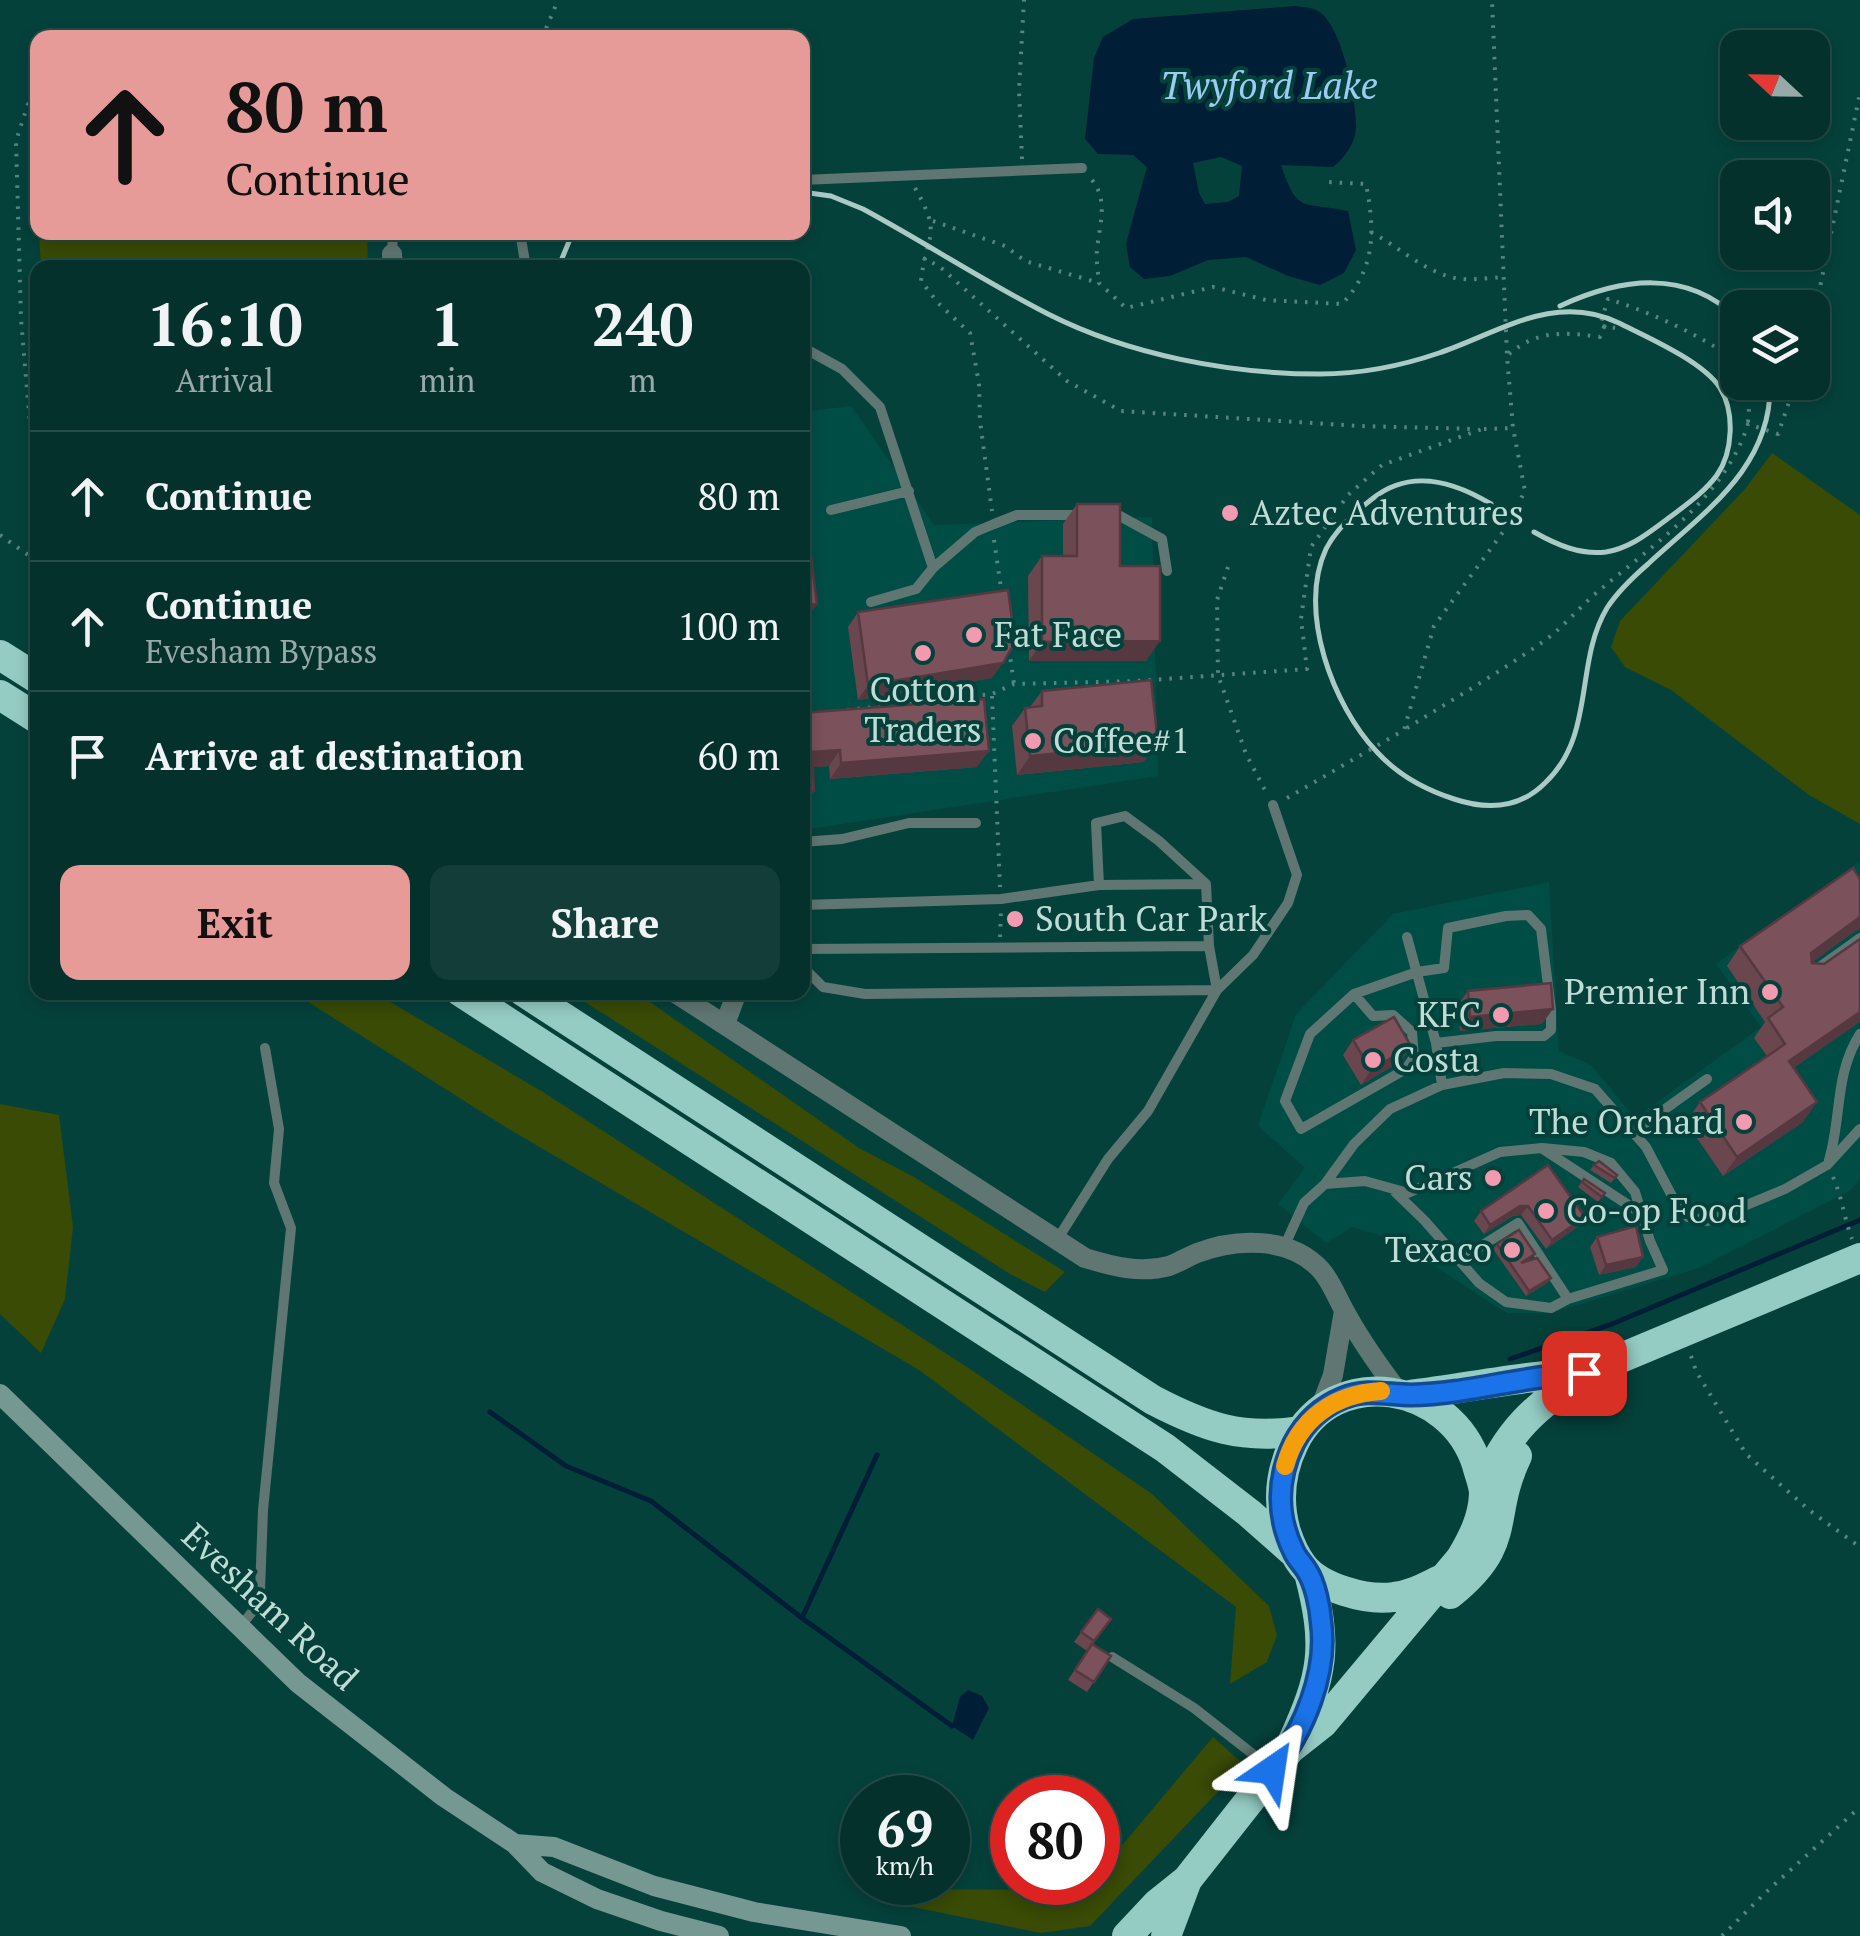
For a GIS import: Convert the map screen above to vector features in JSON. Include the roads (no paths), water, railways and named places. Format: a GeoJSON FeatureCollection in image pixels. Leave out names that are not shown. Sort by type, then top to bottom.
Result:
{"type":"FeatureCollection","features":[{"type":"Feature","properties":{"kind":"highway"},"geometry":{"type":"LineString","coordinates":[[0,656],[30,674]]}},
{"type":"Feature","properties":{"kind":"highway"},"geometry":{"type":"LineString","coordinates":[[0,695],[30,715]]}},
{"type":"Feature","properties":{"kind":"highway"},"geometry":{"type":"LineString","coordinates":[[473,1000],[1165,1448],[1249,1513],[1302,1563],[1362,1595],[1390,1598],[1414,1593],[1444,1578]]}},
{"type":"Feature","properties":{"kind":"highway"},"geometry":{"type":"LineString","coordinates":[[536,1000],[1153,1400],[1198,1423],[1228,1432],[1270,1436],[1310,1420],[1346,1396],[1481,1387],[1546,1374],[1584,1373]]}},
{"type":"Feature","properties":{"kind":"highway"},"geometry":{"type":"LineString","coordinates":[[1281,1760],[1323,1722],[1444,1578],[1472,1539],[1494,1460],[1524,1420],[1545,1400],[1584,1373],[1683,1333],[1855,1246]]}},
{"type":"Feature","properties":{"kind":"highway"},"geometry":{"type":"LineString","coordinates":[[1406,1627],[1484,1564],[1500,1524],[1510,1472],[1533,1433],[1572,1399],[1614,1377],[1633,1353]]}},
{"type":"Feature","properties":{"kind":"highway"},"geometry":{"type":"LineString","coordinates":[[1405,1394],[1442,1412],[1458,1429],[1472,1449],[1484,1489]]}},
{"type":"Feature","properties":{"kind":"highway"},"geometry":{"type":"LineString","coordinates":[[1127,1936],[1187,1880],[1281,1760],[1305,1716],[1322,1650],[1322,1622],[1281,1513],[1280,1484],[1287,1458],[1310,1420]]}},
{"type":"Feature","properties":{"kind":"highway"},"geometry":{"type":"LineString","coordinates":[[1166,1936],[1187,1880]]}},
{"type":"Feature","properties":{"kind":"main road","name":"Evesham Road"},"geometry":{"type":"LineString","coordinates":[[0,1394],[298,1682],[444,1797],[515,1844],[542,1872],[661,1922],[719,1936]]}},
{"type":"Feature","properties":{"kind":"main road","name":"Evesham Road"},"geometry":{"type":"LineString","coordinates":[[515,1844],[554,1847],[654,1886],[754,1912],[900,1936]]}},
{"type":"Feature","properties":{"kind":"street"},"geometry":{"type":"LineString","coordinates":[[687,1000],[1085,1258],[1124,1270],[1168,1266],[1241,1241],[1284,1247],[1320,1268],[1379,1367],[1405,1394]]}},
{"type":"Feature","properties":{"kind":"street"},"geometry":{"type":"LineString","coordinates":[[725,1024],[734,1000]]}},
{"type":"Feature","properties":{"kind":"street"},"geometry":{"type":"LineString","coordinates":[[1310,1420],[1333,1375],[1344,1312]]}},
{"type":"Feature","properties":{"kind":"lane"},"geometry":{"type":"LineString","coordinates":[[810,180],[1082,168]]}},
{"type":"Feature","properties":{"kind":"lane"},"geometry":{"type":"LineString","coordinates":[[810,351],[842,368],[880,407],[933,568]]}},
{"type":"Feature","properties":{"kind":"lane"},"geometry":{"type":"LineString","coordinates":[[831,510],[909,490]]}},
{"type":"Feature","properties":{"kind":"lane"},"geometry":{"type":"LineString","coordinates":[[871,602],[916,589],[933,568],[975,532],[1017,515],[1118,515],[1162,540],[1167,570]]}},
{"type":"Feature","properties":{"kind":"lane"},"geometry":{"type":"LineString","coordinates":[[1057,1240],[1108,1160],[1148,1111],[1217,990],[1253,955],[1288,904],[1297,875],[1273,805]]}},
{"type":"Feature","properties":{"kind":"lane"},"geometry":{"type":"LineString","coordinates":[[1098,884],[1096,823],[1125,816],[1206,884],[1217,990]]}},
{"type":"Feature","properties":{"kind":"lane"},"geometry":{"type":"LineString","coordinates":[[810,841],[842,839],[909,823],[976,823]]}},
{"type":"Feature","properties":{"kind":"lane"},"geometry":{"type":"LineString","coordinates":[[810,905],[1001,899],[1098,884],[1206,884]]}},
{"type":"Feature","properties":{"kind":"lane"},"geometry":{"type":"LineString","coordinates":[[1354,994],[1373,1016],[1393,1015],[1412,1032],[1414,1057],[1406,1070],[1302,1129],[1285,1101],[1310,1034],[1354,994],[1417,972],[1444,968],[1448,928],[1528,915],[1541,929],[1550,1030],[1544,1036],[1496,1036],[1436,1044]]}},
{"type":"Feature","properties":{"kind":"lane"},"geometry":{"type":"LineString","coordinates":[[1408,937],[1436,1044],[1442,1086]]}},
{"type":"Feature","properties":{"kind":"lane"},"geometry":{"type":"LineString","coordinates":[[1805,977],[1860,938]]}},
{"type":"Feature","properties":{"kind":"lane"},"geometry":{"type":"LineString","coordinates":[[810,949],[1210,946]]}},
{"type":"Feature","properties":{"kind":"lane"},"geometry":{"type":"LineString","coordinates":[[810,974],[823,987],[866,994],[1217,990]]}},
{"type":"Feature","properties":{"kind":"lane"},"geometry":{"type":"LineString","coordinates":[[1827,1165],[1837,1134],[1836,1100],[1852,1046],[1860,1034]]}},
{"type":"Feature","properties":{"kind":"lane"},"geometry":{"type":"LineString","coordinates":[[240,1628],[260,1591],[263,1510],[291,1228],[274,1183],[280,1130],[265,1048]]}},
{"type":"Feature","properties":{"kind":"lane"},"geometry":{"type":"LineString","coordinates":[[1284,1247],[1304,1203],[1390,1109],[1442,1086],[1504,1073],[1551,1074],[1596,1089],[1646,1147],[1688,1217],[1708,1221],[1785,1189],[1827,1165],[1860,1130]]}},
{"type":"Feature","properties":{"kind":"lane"},"geometry":{"type":"LineString","coordinates":[[1633,1132],[1707,1079]]}},
{"type":"Feature","properties":{"kind":"lane"},"geometry":{"type":"LineString","coordinates":[[1325,1184],[1365,1182],[1408,1194],[1500,1152],[1542,1148],[1584,1152],[1611,1163],[1636,1192],[1650,1241],[1664,1270],[1550,1308],[1506,1302],[1478,1283],[1395,1192]]}},
{"type":"Feature","properties":{"kind":"lane"},"geometry":{"type":"LineString","coordinates":[[1542,1148],[1642,1214]]}},
{"type":"Feature","properties":{"kind":"lane"},"geometry":{"type":"LineString","coordinates":[[1459,1260],[1518,1223],[1568,1299]]}},
{"type":"Feature","properties":{"kind":"lane"},"geometry":{"type":"LineString","coordinates":[[1112,1657],[1281,1760]]}},
{"type":"Feature","properties":{"kind":"water","name":"Twyford Lake"},"geometry":{"type":"Polygon","coordinates":[[[1295,6],[1316,10],[1327,19],[1341,47],[1351,83],[1356,116],[1354,139],[1333,167],[1281,165],[1298,199],[1348,211],[1356,250],[1344,273],[1320,285],[1246,257],[1208,260],[1170,276],[1144,279],[1130,267],[1126,244],[1147,167],[1133,155],[1098,154],[1085,139],[1094,58],[1103,37],[1133,19],[1295,6]],[[1221,157],[1193,163],[1205,204],[1228,202],[1239,196],[1242,166],[1221,157]]]}},
{"type":"Feature","properties":{"kind":"water"},"geometry":{"type":"Polygon","coordinates":[[[968,1690],[982,1696],[989,1708],[973,1740],[952,1726],[960,1697],[968,1690]]]}},
{"type":"Feature","properties":{"kind":"waterway"},"geometry":{"type":"LineString","coordinates":[[1510,1359],[1612,1324],[1860,1220]]}},
{"type":"Feature","properties":{"kind":"waterway"},"geometry":{"type":"LineString","coordinates":[[490,1412],[566,1466],[651,1501],[802,1618],[952,1726]]}},
{"type":"Feature","properties":{"kind":"waterway"},"geometry":{"type":"LineString","coordinates":[[802,1618],[877,1455]]}},
{"type":"Feature","properties":{"kind":"railway"},"geometry":{"type":"LineString","coordinates":[[810,193],[831,196],[863,209],[1025,302],[1079,328],[1181,359],[1286,373],[1366,371],[1425,358],[1528,318],[1572,312],[1619,323],[1674,351],[1712,378],[1728,408],[1729,444],[1717,475],[1700,494],[1645,535],[1615,550],[1578,550],[1534,532]]}},
{"type":"Feature","properties":{"kind":"railway"},"geometry":{"type":"LineString","coordinates":[[561,260],[570,240]]}},
{"type":"Feature","properties":{"kind":"railway"},"geometry":{"type":"LineString","coordinates":[[1560,306],[1606,289],[1652,283],[1675,285],[1720,305]]}},
{"type":"Feature","properties":{"kind":"railway"},"geometry":{"type":"LineString","coordinates":[[1491,504],[1462,489],[1432,481],[1401,483],[1386,489],[1352,516],[1330,542],[1318,574],[1316,600],[1318,628],[1334,684],[1346,710],[1377,752],[1403,774],[1433,791],[1466,803],[1490,806],[1513,802],[1535,792],[1561,764],[1572,743],[1591,652],[1607,608],[1631,579],[1731,485],[1760,439],[1769,400]]}},
{"type":"Feature","properties":{"kind":"place","name":"Aztec Adventures"},"geometry":{"type":"Point","coordinates":[1230,513]}},
{"type":"Feature","properties":{"kind":"place","name":"Fat Face"},"geometry":{"type":"Point","coordinates":[974,635]}},
{"type":"Feature","properties":{"kind":"place","name":"Cotton Traders"},"geometry":{"type":"Point","coordinates":[923,653]}},
{"type":"Feature","properties":{"kind":"place","name":"Coffee#1"},"geometry":{"type":"Point","coordinates":[1033,741]}},
{"type":"Feature","properties":{"kind":"place","name":"South Car Park"},"geometry":{"type":"Point","coordinates":[1015,919]}},
{"type":"Feature","properties":{"kind":"place","name":"Premier Inn"},"geometry":{"type":"Point","coordinates":[1770,992]}},
{"type":"Feature","properties":{"kind":"place","name":"KFC"},"geometry":{"type":"Point","coordinates":[1501,1015]}},
{"type":"Feature","properties":{"kind":"place","name":"Costa"},"geometry":{"type":"Point","coordinates":[1373,1060]}},
{"type":"Feature","properties":{"kind":"place","name":"The Orchard"},"geometry":{"type":"Point","coordinates":[1744,1122]}},
{"type":"Feature","properties":{"kind":"place","name":"Cars"},"geometry":{"type":"Point","coordinates":[1493,1178]}},
{"type":"Feature","properties":{"kind":"place","name":"Co-op Food"},"geometry":{"type":"Point","coordinates":[1546,1211]}},
{"type":"Feature","properties":{"kind":"place","name":"Texaco"},"geometry":{"type":"Point","coordinates":[1512,1250]}}]}
